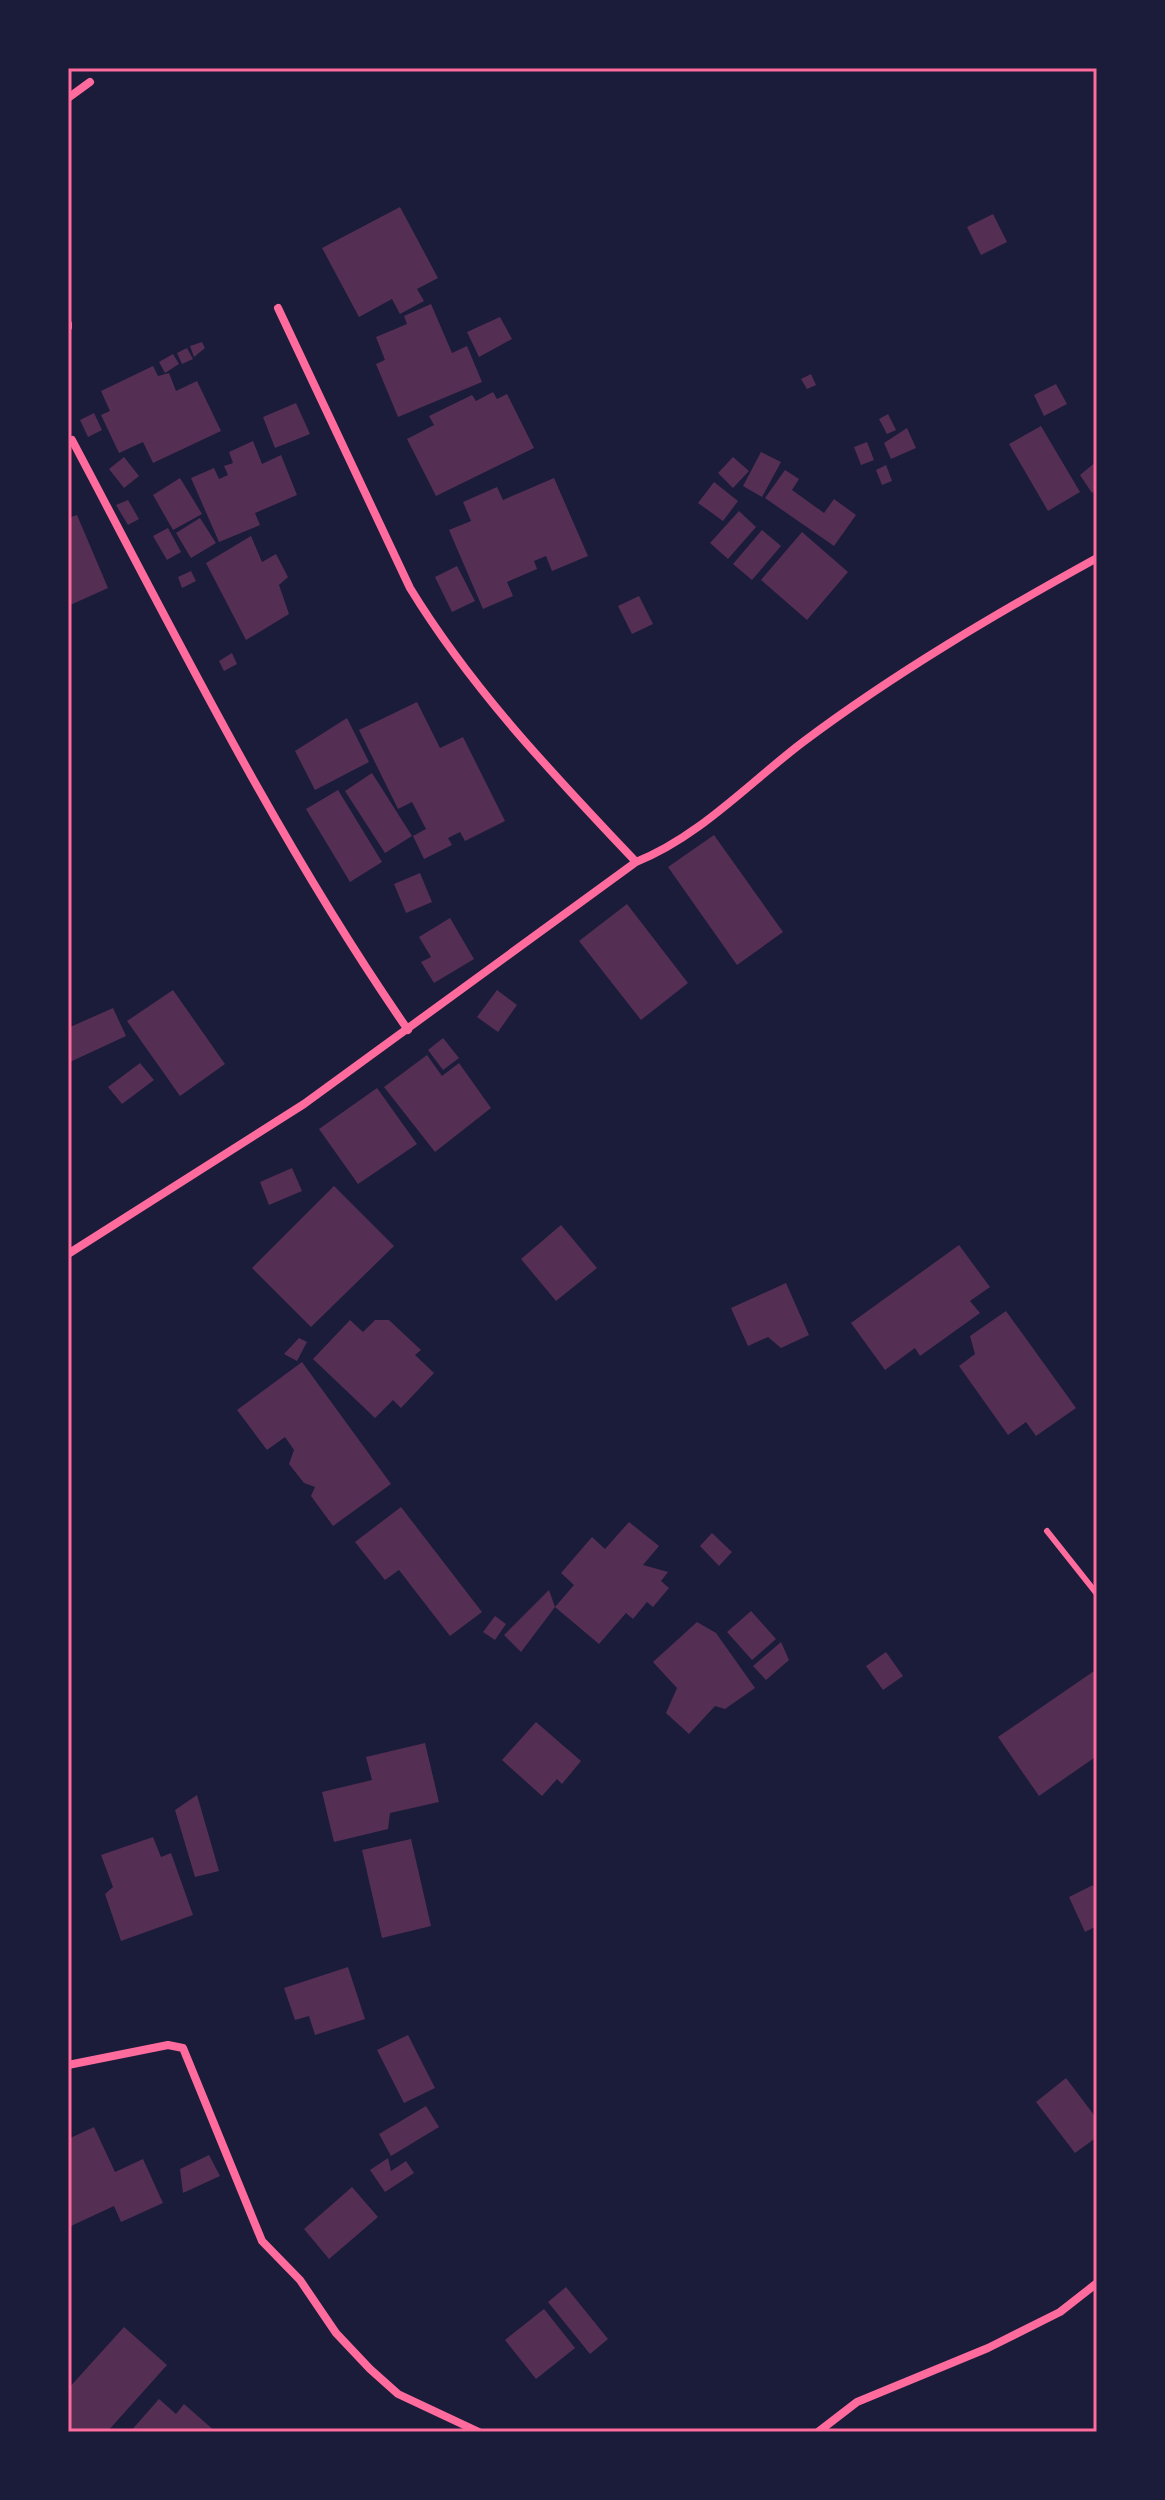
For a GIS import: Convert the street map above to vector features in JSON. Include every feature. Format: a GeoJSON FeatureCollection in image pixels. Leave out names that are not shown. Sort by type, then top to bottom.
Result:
{"type":"FeatureCollection","features":[{"type":"Feature","properties":{"kind":"street"},"geometry":{"type":"LineString","coordinates":[[68,98],[90,82]]}},
{"type":"Feature","properties":{"kind":"street"},"geometry":{"type":"LineString","coordinates":[[278,308],[410,588],[434,628],[510,728],[636,862]]}},
{"type":"Feature","properties":{"kind":"street"},"geometry":{"type":"LineString","coordinates":[[72,440],[250,773],[366,968],[408,1030]]}},
{"type":"Feature","properties":{"kind":"street"},"geometry":{"type":"LineString","coordinates":[[68,1254],[304,1104],[636,862],[665,851],[805,741],[1026,597],[1097,558]]}},
{"type":"Feature","properties":{"kind":"street"},"geometry":{"type":"LineString","coordinates":[[68,2065],[168,2045],[183,2048],[262,2241],[300,2280],[336,2333],[398,2394],[479,2432]]}},
{"type":"Feature","properties":{"kind":"street"},"geometry":{"type":"LineString","coordinates":[[818,2432],[857,2402],[988,2348],[1060,2312],[1097,2283]]}},
{"type":"Feature","properties":{"kind":"lane"},"geometry":{"type":"LineString","coordinates":[[1047,1531],[1097,1594]]}},
{"type":"Feature","properties":{"kind":"building"},"geometry":{"type":"Polygon","coordinates":[[[400,207],[438,278],[417,289],[424,301],[400,314],[392,299],[359,317],[322,248],[400,207]]]}},
{"type":"Feature","properties":{"kind":"building"},"geometry":{"type":"Polygon","coordinates":[[[993,214],[1007,242],[981,255],[967,227],[993,214]]]}},
{"type":"Feature","properties":{"kind":"building"},"geometry":{"type":"Polygon","coordinates":[[[431,304],[452,353],[467,346],[482,382],[398,417],[376,364],[385,360],[376,337],[407,324],[404,316],[431,304]]]}},
{"type":"Feature","properties":{"kind":"building"},"geometry":{"type":"Polygon","coordinates":[[[500,317],[512,339],[479,357],[467,332],[500,317]]]}},
{"type":"Feature","properties":{"kind":"building"},"geometry":{"type":"Polygon","coordinates":[[[202,342],[205,348],[194,357],[190,346],[202,342]]]}},
{"type":"Feature","properties":{"kind":"building"},"geometry":{"type":"Polygon","coordinates":[[[187,348],[193,359],[182,364],[177,353],[187,348]]]}},
{"type":"Feature","properties":{"kind":"building"},"geometry":{"type":"Polygon","coordinates":[[[173,354],[179,364],[165,373],[159,362],[173,354]]]}},
{"type":"Feature","properties":{"kind":"building"},"geometry":{"type":"Polygon","coordinates":[[[153,366],[158,376],[169,373],[176,391],[197,381],[221,431],[153,463],[143,442],[119,453],[101,415],[110,411],[101,391],[153,366]]]}},
{"type":"Feature","properties":{"kind":"building"},"geometry":{"type":"Polygon","coordinates":[[[811,374],[816,385],[807,389],[801,379],[811,374]]]}},
{"type":"Feature","properties":{"kind":"building"},"geometry":{"type":"Polygon","coordinates":[[[1056,384],[1067,404],[1044,416],[1034,395],[1056,384]]]}},
{"type":"Feature","properties":{"kind":"building"},"geometry":{"type":"Polygon","coordinates":[[[493,392],[497,399],[507,394],[534,448],[436,496],[407,439],[434,425],[429,416],[472,395],[476,401],[493,392]]]}},
{"type":"Feature","properties":{"kind":"building"},"geometry":{"type":"Polygon","coordinates":[[[296,403],[310,434],[275,448],[263,417],[296,403]]]}},
{"type":"Feature","properties":{"kind":"building"},"geometry":{"type":"Polygon","coordinates":[[[94,413],[102,430],[88,437],[80,420],[94,413]]]}},
{"type":"Feature","properties":{"kind":"building"},"geometry":{"type":"Polygon","coordinates":[[[888,414],[896,430],[887,434],[879,419],[888,414]]]}},
{"type":"Feature","properties":{"kind":"building"},"geometry":{"type":"Polygon","coordinates":[[[1041,426],[1080,492],[1048,511],[1009,444],[1041,426]]]}},
{"type":"Feature","properties":{"kind":"building"},"geometry":{"type":"Polygon","coordinates":[[[907,428],[916,448],[891,459],[884,443],[907,428]]]}},
{"type":"Feature","properties":{"kind":"building"},"geometry":{"type":"Polygon","coordinates":[[[253,441],[262,464],[281,455],[297,495],[255,513],[260,525],[219,542],[191,478],[214,468],[219,479],[228,475],[224,466],[233,463],[229,452],[253,441]]]}},
{"type":"Feature","properties":{"kind":"building"},"geometry":{"type":"Polygon","coordinates":[[[867,442],[874,460],[861,465],[854,447],[867,442]]]}},
{"type":"Feature","properties":{"kind":"building"},"geometry":{"type":"Polygon","coordinates":[[[761,452],[781,462],[762,497],[743,486],[761,452]]]}},
{"type":"Feature","properties":{"kind":"building"},"geometry":{"type":"Polygon","coordinates":[[[124,457],[139,476],[124,488],[109,469],[124,457]]]}},
{"type":"Feature","properties":{"kind":"building"},"geometry":{"type":"Polygon","coordinates":[[[733,457],[749,471],[733,488],[718,473],[733,457]]]}},
{"type":"Feature","properties":{"kind":"building"},"geometry":{"type":"Polygon","coordinates":[[[1097,461],[1097,488],[1092,493],[1080,475],[1097,461]]]}},
{"type":"Feature","properties":{"kind":"building"},"geometry":{"type":"Polygon","coordinates":[[[886,465],[892,481],[882,485],[876,470],[886,465]]]}},
{"type":"Feature","properties":{"kind":"building"},"geometry":{"type":"Polygon","coordinates":[[[785,470],[799,479],[792,490],[824,513],[834,499],[856,515],[834,546],[765,498],[785,470]]]}},
{"type":"Feature","properties":{"kind":"building"},"geometry":{"type":"Polygon","coordinates":[[[180,478],[202,514],[173,530],[153,495],[180,478]]]}},
{"type":"Feature","properties":{"kind":"building"},"geometry":{"type":"Polygon","coordinates":[[[554,478],[588,556],[552,571],[546,556],[534,561],[537,569],[507,582],[513,596],[483,609],[449,530],[471,521],[463,502],[497,487],[503,500],[554,478]]]}},
{"type":"Feature","properties":{"kind":"building"},"geometry":{"type":"Polygon","coordinates":[[[714,482],[738,501],[723,521],[698,503],[714,482]]]}},
{"type":"Feature","properties":{"kind":"building"},"geometry":{"type":"Polygon","coordinates":[[[128,500],[139,519],[128,525],[116,505],[128,500]]]}},
{"type":"Feature","properties":{"kind":"building"},"geometry":{"type":"Polygon","coordinates":[[[739,511],[756,527],[728,559],[710,543],[739,511]]]}},
{"type":"Feature","properties":{"kind":"building"},"geometry":{"type":"Polygon","coordinates":[[[77,515],[108,588],[68,606],[68,518],[77,515]]]}},
{"type":"Feature","properties":{"kind":"building"},"geometry":{"type":"Polygon","coordinates":[[[200,518],[216,543],[191,558],[176,533],[200,518]]]}},
{"type":"Feature","properties":{"kind":"building"},"geometry":{"type":"Polygon","coordinates":[[[168,528],[181,552],[167,560],[153,536],[168,528]]]}},
{"type":"Feature","properties":{"kind":"building"},"geometry":{"type":"Polygon","coordinates":[[[762,530],[781,546],[752,580],[733,564],[762,530]]]}},
{"type":"Feature","properties":{"kind":"building"},"geometry":{"type":"Polygon","coordinates":[[[802,532],[848,572],[807,620],[761,580],[802,532]]]}},
{"type":"Feature","properties":{"kind":"building"},"geometry":{"type":"Polygon","coordinates":[[[251,536],[262,562],[276,554],[288,577],[279,585],[289,614],[246,640],[206,563],[251,536]]]}},
{"type":"Feature","properties":{"kind":"building"},"geometry":{"type":"Polygon","coordinates":[[[457,566],[475,601],[452,612],[435,577],[457,566]]]}},
{"type":"Feature","properties":{"kind":"building"},"geometry":{"type":"Polygon","coordinates":[[[191,571],[196,581],[182,588],[178,577],[191,571]]]}},
{"type":"Feature","properties":{"kind":"building"},"geometry":{"type":"Polygon","coordinates":[[[639,596],[653,624],[632,634],[618,606],[639,596]]]}},
{"type":"Feature","properties":{"kind":"building"},"geometry":{"type":"Polygon","coordinates":[[[232,653],[237,664],[224,671],[219,661],[232,653]]]}},
{"type":"Feature","properties":{"kind":"building"},"geometry":{"type":"Polygon","coordinates":[[[417,702],[440,748],[463,737],[505,821],[465,841],[460,832],[448,838],[452,845],[424,859],[413,836],[426,829],[412,802],[398,809],[359,730],[417,702]]]}},
{"type":"Feature","properties":{"kind":"building"},"geometry":{"type":"Polygon","coordinates":[[[347,718],[369,762],[315,790],[295,751],[347,718]]]}},
{"type":"Feature","properties":{"kind":"building"},"geometry":{"type":"Polygon","coordinates":[[[372,773],[412,836],[385,853],[345,791],[372,773]]]}},
{"type":"Feature","properties":{"kind":"building"},"geometry":{"type":"Polygon","coordinates":[[[338,790],[382,862],[350,882],[306,809],[338,790]]]}},
{"type":"Feature","properties":{"kind":"building"},"geometry":{"type":"Polygon","coordinates":[[[714,835],[783,932],[737,965],[668,867],[714,835]]]}},
{"type":"Feature","properties":{"kind":"building"},"geometry":{"type":"Polygon","coordinates":[[[420,873],[432,902],[406,913],[394,884],[420,873]]]}},
{"type":"Feature","properties":{"kind":"building"},"geometry":{"type":"Polygon","coordinates":[[[627,904],[688,983],[641,1020],[579,941],[627,904]]]}},
{"type":"Feature","properties":{"kind":"building"},"geometry":{"type":"Polygon","coordinates":[[[450,918],[474,959],[434,983],[421,962],[431,957],[419,937],[450,918]]]}},
{"type":"Feature","properties":{"kind":"building"},"geometry":{"type":"Polygon","coordinates":[[[173,990],[225,1064],[180,1096],[127,1021],[173,990]]]}},
{"type":"Feature","properties":{"kind":"building"},"geometry":{"type":"Polygon","coordinates":[[[497,990],[517,1005],[498,1032],[477,1017],[497,990]]]}},
{"type":"Feature","properties":{"kind":"building"},"geometry":{"type":"Polygon","coordinates":[[[113,1008],[126,1036],[70,1062],[68,1028],[113,1008]]]}},
{"type":"Feature","properties":{"kind":"building"},"geometry":{"type":"Polygon","coordinates":[[[443,1038],[459,1058],[443,1070],[428,1050],[443,1038]]]}},
{"type":"Feature","properties":{"kind":"building"},"geometry":{"type":"Polygon","coordinates":[[[427,1055],[442,1076],[459,1063],[491,1108],[435,1152],[384,1087],[427,1055]]]}},
{"type":"Feature","properties":{"kind":"building"},"geometry":{"type":"Polygon","coordinates":[[[140,1063],[154,1080],[122,1104],[108,1087],[140,1063]]]}},
{"type":"Feature","properties":{"kind":"building"},"geometry":{"type":"Polygon","coordinates":[[[377,1088],[417,1144],[358,1184],[319,1129],[377,1088]]]}},
{"type":"Feature","properties":{"kind":"building"},"geometry":{"type":"Polygon","coordinates":[[[292,1168],[302,1191],[269,1205],[260,1182],[292,1168]]]}},
{"type":"Feature","properties":{"kind":"building"},"geometry":{"type":"Polygon","coordinates":[[[334,1186],[394,1246],[311,1327],[252,1268],[334,1186]]]}},
{"type":"Feature","properties":{"kind":"building"},"geometry":{"type":"Polygon","coordinates":[[[561,1225],[597,1268],[556,1301],[521,1259],[561,1225]]]}},
{"type":"Feature","properties":{"kind":"building"},"geometry":{"type":"Polygon","coordinates":[[[959,1245],[990,1287],[970,1301],[980,1313],[920,1356],[915,1348],[885,1370],[851,1323],[959,1245]]]}},
{"type":"Feature","properties":{"kind":"building"},"geometry":{"type":"Polygon","coordinates":[[[786,1283],[809,1335],[781,1348],[768,1337],[748,1346],[731,1308],[786,1283]]]}},
{"type":"Feature","properties":{"kind":"building"},"geometry":{"type":"Polygon","coordinates":[[[1006,1311],[1076,1408],[1036,1436],[1026,1422],[1008,1435],[959,1366],[975,1354],[970,1336],[1006,1311]]]}},
{"type":"Feature","properties":{"kind":"building"},"geometry":{"type":"Polygon","coordinates":[[[350,1320],[363,1332],[375,1320],[389,1320],[421,1350],[415,1355],[434,1373],[401,1408],[393,1400],[375,1418],[313,1359],[350,1320]]]}},
{"type":"Feature","properties":{"kind":"building"},"geometry":{"type":"Polygon","coordinates":[[[299,1338],[307,1342],[297,1361],[284,1354],[299,1338]]]}},
{"type":"Feature","properties":{"kind":"building"},"geometry":{"type":"Polygon","coordinates":[[[302,1362],[391,1484],[333,1526],[311,1496],[315,1487],[304,1483],[289,1464],[294,1450],[285,1437],[267,1450],[237,1410],[302,1362]]]}},
{"type":"Feature","properties":{"kind":"building"},"geometry":{"type":"Polygon","coordinates":[[[401,1507],[482,1612],[450,1636],[399,1570],[385,1580],[355,1542],[401,1507]]]}},
{"type":"Feature","properties":{"kind":"building"},"geometry":{"type":"Polygon","coordinates":[[[629,1522],[659,1546],[643,1565],[668,1572],[661,1581],[669,1588],[653,1607],[647,1602],[633,1619],[626,1613],[599,1644],[555,1607],[574,1585],[561,1573],[592,1537],[605,1549],[629,1522]]]}},
{"type":"Feature","properties":{"kind":"building"},"geometry":{"type":"Polygon","coordinates":[[[712,1533],[732,1552],[719,1566],[700,1546],[712,1533]]]}},
{"type":"Feature","properties":{"kind":"building"},"geometry":{"type":"Polygon","coordinates":[[[549,1590],[555,1607],[521,1652],[504,1635],[549,1590]]]}},
{"type":"Feature","properties":{"kind":"building"},"geometry":{"type":"Polygon","coordinates":[[[751,1611],[776,1639],[752,1660],[727,1632],[751,1611]]]}},
{"type":"Feature","properties":{"kind":"building"},"geometry":{"type":"Polygon","coordinates":[[[495,1616],[506,1624],[495,1640],[483,1632],[495,1616]]]}},
{"type":"Feature","properties":{"kind":"building"},"geometry":{"type":"Polygon","coordinates":[[[697,1622],[716,1633],[755,1688],[725,1709],[715,1706],[689,1734],[666,1713],[677,1688],[653,1662],[697,1622]]]}},
{"type":"Feature","properties":{"kind":"building"},"geometry":{"type":"Polygon","coordinates":[[[781,1642],[789,1660],[766,1680],[753,1666],[781,1642]]]}},
{"type":"Feature","properties":{"kind":"building"},"geometry":{"type":"Polygon","coordinates":[[[886,1652],[903,1676],[883,1690],[866,1666],[886,1652]]]}},
{"type":"Feature","properties":{"kind":"building"},"geometry":{"type":"Polygon","coordinates":[[[1097,1669],[1097,1756],[1039,1796],[998,1737],[1097,1669]]]}},
{"type":"Feature","properties":{"kind":"building"},"geometry":{"type":"Polygon","coordinates":[[[536,1722],[581,1761],[562,1784],[557,1779],[542,1796],[502,1760],[536,1722]]]}},
{"type":"Feature","properties":{"kind":"building"},"geometry":{"type":"Polygon","coordinates":[[[425,1743],[439,1802],[390,1813],[388,1829],[334,1842],[322,1792],[372,1780],[366,1757],[425,1743]]]}},
{"type":"Feature","properties":{"kind":"building"},"geometry":{"type":"Polygon","coordinates":[[[197,1795],[219,1871],[195,1877],[175,1810],[197,1795]]]}},
{"type":"Feature","properties":{"kind":"building"},"geometry":{"type":"Polygon","coordinates":[[[153,1837],[161,1857],[171,1853],[193,1915],[121,1941],[105,1894],[113,1887],[101,1855],[153,1837]]]}},
{"type":"Feature","properties":{"kind":"building"},"geometry":{"type":"Polygon","coordinates":[[[411,1839],[431,1926],[382,1938],[362,1850],[411,1839]]]}},
{"type":"Feature","properties":{"kind":"building"},"geometry":{"type":"Polygon","coordinates":[[[1093,1885],[1097,1894],[1097,1926],[1085,1932],[1069,1897],[1093,1885]]]}},
{"type":"Feature","properties":{"kind":"building"},"geometry":{"type":"Polygon","coordinates":[[[348,1967],[365,2019],[315,2035],[309,2016],[295,2020],[284,1988],[348,1967]]]}},
{"type":"Feature","properties":{"kind":"building"},"geometry":{"type":"Polygon","coordinates":[[[408,2035],[435,2088],[404,2103],[377,2050],[408,2035]]]}},
{"type":"Feature","properties":{"kind":"building"},"geometry":{"type":"Polygon","coordinates":[[[1066,2078],[1097,2119],[1097,2137],[1075,2153],[1036,2102],[1066,2078]]]}},
{"type":"Feature","properties":{"kind":"building"},"geometry":{"type":"Polygon","coordinates":[[[426,2106],[439,2127],[391,2156],[379,2134],[426,2106]]]}},
{"type":"Feature","properties":{"kind":"building"},"geometry":{"type":"Polygon","coordinates":[[[94,2127],[115,2172],[143,2159],[163,2203],[121,2222],[114,2206],[71,2226],[68,2139],[94,2127]]]}},
{"type":"Feature","properties":{"kind":"building"},"geometry":{"type":"Polygon","coordinates":[[[209,2155],[220,2176],[183,2193],[180,2169],[209,2155]]]}},
{"type":"Feature","properties":{"kind":"building"},"geometry":{"type":"Polygon","coordinates":[[[388,2158],[391,2171],[406,2161],[414,2173],[385,2192],[370,2170],[388,2158]]]}},
{"type":"Feature","properties":{"kind":"building"},"geometry":{"type":"Polygon","coordinates":[[[352,2187],[378,2217],[329,2259],[304,2229],[352,2187]]]}},
{"type":"Feature","properties":{"kind":"building"},"geometry":{"type":"Polygon","coordinates":[[[566,2287],[608,2339],[590,2354],[548,2302],[566,2287]]]}},
{"type":"Feature","properties":{"kind":"building"},"geometry":{"type":"Polygon","coordinates":[[[544,2309],[575,2348],[536,2379],[505,2340],[544,2309]]]}},
{"type":"Feature","properties":{"kind":"building"},"geometry":{"type":"Polygon","coordinates":[[[124,2327],[167,2365],[107,2432],[68,2432],[68,2389],[124,2327]]]}},
{"type":"Feature","properties":{"kind":"building"},"geometry":{"type":"Polygon","coordinates":[[[159,2399],[176,2414],[184,2404],[216,2432],[130,2432],[159,2399]]]}}]}
